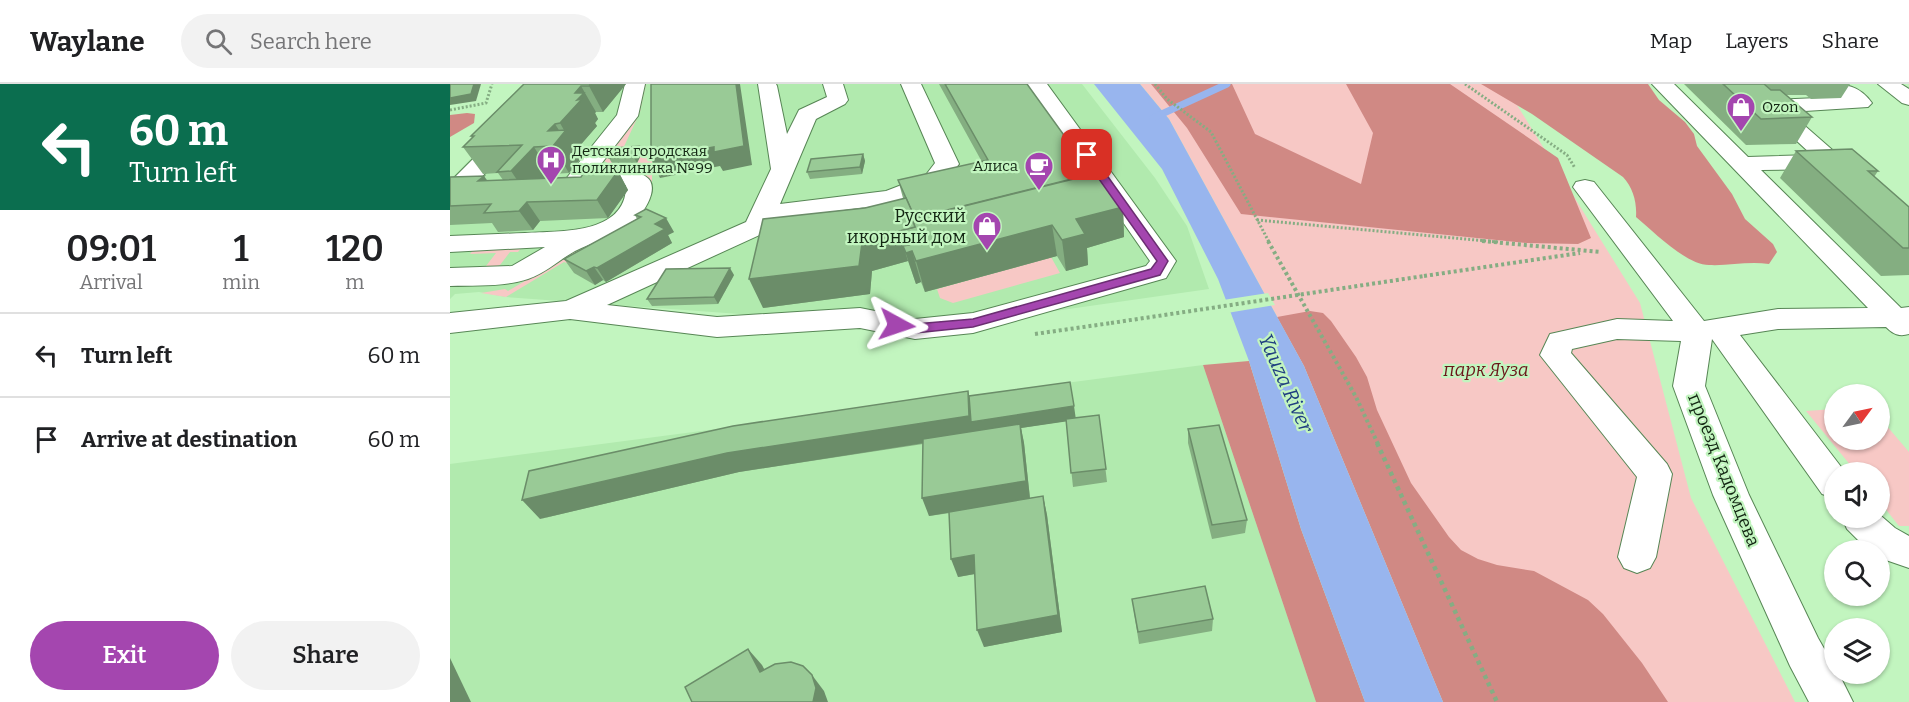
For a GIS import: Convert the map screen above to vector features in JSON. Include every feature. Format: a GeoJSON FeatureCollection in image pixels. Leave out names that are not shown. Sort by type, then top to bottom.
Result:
{"type":"FeatureCollection","features":[{"type":"Feature","properties":{"kind":"street"},"geometry":{"type":"LineString","coordinates":[[456,190],[559,84]]}},
{"type":"Feature","properties":{"kind":"street"},"geometry":{"type":"LineString","coordinates":[[577,180],[627,116],[635,84]]}},
{"type":"Feature","properties":{"kind":"street"},"geometry":{"type":"LineString","coordinates":[[570,310],[757,227],[807,115],[838,100],[833,84]]}},
{"type":"Feature","properties":{"kind":"street"},"geometry":{"type":"LineString","coordinates":[[764,213],[890,198],[933,181],[947,164],[910,84]]}},
{"type":"Feature","properties":{"kind":"street"},"geometry":{"type":"LineString","coordinates":[[450,323],[570,310],[717,327],[860,318],[915,328],[973,323],[1156,272],[1163,261],[1037,84]]}},
{"type":"Feature","properties":{"kind":"street"},"geometry":{"type":"LineString","coordinates":[[1662,84],[1740,164],[1904,323]]}},
{"type":"Feature","properties":{"kind":"street"},"geometry":{"type":"LineString","coordinates":[[1836,84],[1861,103],[1770,106],[1905,227],[1909,226]]}},
{"type":"Feature","properties":{"kind":"street"},"geometry":{"type":"LineString","coordinates":[[1888,84],[1909,99]]}},
{"type":"Feature","properties":{"kind":"street"},"geometry":{"type":"LineString","coordinates":[[764,85],[783,169]]}},
{"type":"Feature","properties":{"kind":"street"},"geometry":{"type":"LineString","coordinates":[[1740,164],[1832,162]]}},
{"type":"Feature","properties":{"kind":"street"},"geometry":{"type":"LineString","coordinates":[[450,277],[517,274],[622,221],[638,200],[640,192],[638,181],[629,178],[552,181]]}},
{"type":"Feature","properties":{"kind":"street"},"geometry":{"type":"LineString","coordinates":[[456,190],[492,183]]}},
{"type":"Feature","properties":{"kind":"street"},"geometry":{"type":"LineString","coordinates":[[1585,187],[1709,331],[1824,472]]}},
{"type":"Feature","properties":{"kind":"street"},"geometry":{"type":"LineString","coordinates":[[450,244],[585,238]]}},
{"type":"Feature","properties":{"kind":"street"},"geometry":{"type":"LineString","coordinates":[[1637,558],[1654,474],[1555,355],[1560,341],[1617,329],[1709,331],[1778,320],[1904,323]]}},
{"type":"Feature","properties":{"kind":"street","name":"проезд Кадомцева"},"geometry":{"type":"LineString","coordinates":[[1709,331],[1689,386],[1731,495],[1804,652],[1832,702]]}},
{"type":"Feature","properties":{"kind":"street"},"geometry":{"type":"LineString","coordinates":[[1868,528],[1875,536],[1902,551],[1909,552]]}},
{"type":"Feature","properties":{"kind":"path"},"geometry":{"type":"LineString","coordinates":[[450,110],[486,104],[492,84]]}},
{"type":"Feature","properties":{"kind":"path"},"geometry":{"type":"LineString","coordinates":[[1155,84],[1167,99],[1191,114],[1211,132],[1256,220],[1356,398],[1497,702]]}},
{"type":"Feature","properties":{"kind":"path"},"geometry":{"type":"LineString","coordinates":[[1464,84],[1567,154],[1585,187]]}},
{"type":"Feature","properties":{"kind":"path"},"geometry":{"type":"LineString","coordinates":[[1111,323],[1587,252],[1256,220]]}},
{"type":"Feature","properties":{"kind":"shaded area"},"geometry":{"type":"Polygon","coordinates":[[[543,84],[1082,84],[1155,178],[1187,226],[1209,289],[935,328],[506,297],[479,292],[455,294],[450,299],[450,180],[543,84]]]}},
{"type":"Feature","properties":{"kind":"shaded area"},"geometry":{"type":"Polygon","coordinates":[[[1151,84],[1232,84],[1255,134],[1361,184],[1373,133],[1346,84],[1450,84],[1558,158],[1591,238],[1578,244],[1527,243],[1241,214],[1187,128],[1151,84]]]}},
{"type":"Feature","properties":{"kind":"shaded area"},"geometry":{"type":"Polygon","coordinates":[[[1481,84],[1648,84],[1659,100],[1685,122],[1694,134],[1697,146],[1732,194],[1745,219],[1773,244],[1777,252],[1769,264],[1724,265],[1700,264],[1680,254],[1636,217],[1634,196],[1623,177],[1532,114],[1481,84]]]}},
{"type":"Feature","properties":{"kind":"shaded area"},"geometry":{"type":"Polygon","coordinates":[[[475,114],[474,123],[450,137],[450,115],[475,114]]]}},
{"type":"Feature","properties":{"kind":"shaded area"},"geometry":{"type":"Polygon","coordinates":[[[1310,311],[1323,313],[1331,321],[1356,357],[1367,377],[1377,410],[1411,483],[1449,537],[1461,550],[1478,559],[1497,565],[1534,571],[1588,600],[1603,614],[1642,663],[1668,702],[1443,702],[1304,366],[1277,317],[1310,311]]]}},
{"type":"Feature","properties":{"kind":"shaded area"},"geometry":{"type":"Polygon","coordinates":[[[1249,361],[1301,529],[1365,702],[1316,702],[1203,365],[1249,361]]]}},
{"type":"Feature","properties":{"kind":"shaded area"},"geometry":{"type":"Polygon","coordinates":[[[1203,365],[1316,702],[450,702],[450,464],[1203,365]]]}},
{"type":"Feature","properties":{"kind":"green space"},"geometry":{"type":"Polygon","coordinates":[[[641,84],[646,84],[640,112],[621,153],[658,152],[652,162],[652,193],[630,227],[581,269],[564,262],[506,297],[481,293],[505,289],[508,291],[525,281],[520,278],[649,193],[643,167],[646,163],[611,165],[604,161],[641,84]]]}},
{"type":"Feature","properties":{"kind":"green space","name":"парк Яуза"},"geometry":{"type":"Polygon","coordinates":[[[1140,84],[1504,84],[1640,303],[1691,498],[1795,702],[1443,702],[1304,366],[1169,119],[1140,84]]]}},
{"type":"Feature","properties":{"kind":"green space"},"geometry":{"type":"Polygon","coordinates":[[[523,246],[518,252],[510,252],[500,265],[493,268],[486,266],[496,253],[470,254],[475,248],[523,246]]]}},
{"type":"Feature","properties":{"kind":"green space"},"geometry":{"type":"Polygon","coordinates":[[[1051,257],[1060,273],[953,303],[940,298],[937,289],[1051,257]]]}},
{"type":"Feature","properties":{"kind":"green space"},"geometry":{"type":"Polygon","coordinates":[[[1824,410],[1824,433],[1806,411],[1824,410]]]}},
{"type":"Feature","properties":{"kind":"green space"},"geometry":{"type":"Polygon","coordinates":[[[1890,430],[1909,452],[1909,526],[1899,526],[1890,515],[1890,462],[1848,462],[1838,450],[1890,450],[1890,430]]]}},
{"type":"Feature","properties":{"kind":"water","name":"Yauza River"},"geometry":{"type":"Polygon","coordinates":[[[1094,84],[1140,84],[1169,119],[1304,366],[1443,702],[1365,702],[1301,529],[1249,361],[1218,279],[1162,169],[1094,84]]]}},
{"type":"Feature","properties":{"kind":"pier"},"geometry":{"type":"Polygon","coordinates":[[[1268,293],[1275,305],[1227,313],[1223,300],[1268,293]]]}},
{"type":"Feature","properties":{"kind":"building"},"geometry":{"type":"Polygon","coordinates":[[[450,84],[474,84],[471,94],[450,98],[450,84]]]}},
{"type":"Feature","properties":{"kind":"building"},"geometry":{"type":"Polygon","coordinates":[[[524,84],[591,84],[581,86],[575,93],[584,93],[577,100],[582,99],[560,123],[555,124],[548,131],[566,130],[553,146],[534,147],[511,171],[497,172],[522,145],[463,147],[474,136],[471,136],[524,84]]]}},
{"type":"Feature","properties":{"kind":"building"},"geometry":{"type":"Polygon","coordinates":[[[651,84],[736,84],[744,146],[714,152],[714,147],[651,159],[651,84]]]}},
{"type":"Feature","properties":{"kind":"building"},"geometry":{"type":"Polygon","coordinates":[[[945,84],[1027,84],[1092,174],[915,218],[898,180],[988,160],[945,84]]]}},
{"type":"Feature","properties":{"kind":"building"},"geometry":{"type":"Polygon","coordinates":[[[1723,84],[1764,84],[1771,90],[1780,90],[1812,117],[1761,119],[1723,84]]]}},
{"type":"Feature","properties":{"kind":"building"},"geometry":{"type":"Polygon","coordinates":[[[639,146],[633,156],[609,158],[615,148],[639,146]]]}},
{"type":"Feature","properties":{"kind":"building"},"geometry":{"type":"Polygon","coordinates":[[[1852,149],[1878,171],[1868,171],[1909,207],[1909,248],[1903,248],[1796,151],[1852,149]]]}},
{"type":"Feature","properties":{"kind":"building"},"geometry":{"type":"Polygon","coordinates":[[[863,154],[860,167],[807,172],[811,159],[863,154]]]}},
{"type":"Feature","properties":{"kind":"building"},"geometry":{"type":"Polygon","coordinates":[[[618,171],[597,200],[527,202],[519,211],[484,213],[491,204],[450,206],[450,177],[484,176],[478,181],[581,177],[584,172],[618,171]]]}},
{"type":"Feature","properties":{"kind":"building"},"geometry":{"type":"Polygon","coordinates":[[[1098,173],[1123,207],[1076,219],[1085,234],[1062,240],[1052,225],[916,261],[912,251],[906,253],[903,246],[909,245],[906,236],[901,237],[899,231],[915,227],[912,219],[1098,173]]]}},
{"type":"Feature","properties":{"kind":"building"},"geometry":{"type":"Polygon","coordinates":[[[906,198],[915,218],[912,219],[915,227],[862,243],[859,266],[749,279],[763,219],[865,208],[906,198]]]}},
{"type":"Feature","properties":{"kind":"building"},"geometry":{"type":"Polygon","coordinates":[[[646,209],[666,218],[655,224],[665,229],[597,268],[586,271],[564,259],[641,217],[635,215],[646,209]]]}},
{"type":"Feature","properties":{"kind":"building"},"geometry":{"type":"Polygon","coordinates":[[[730,268],[714,297],[647,299],[666,269],[730,268]]]}},
{"type":"Feature","properties":{"kind":"building"},"geometry":{"type":"Polygon","coordinates":[[[1070,382],[1074,406],[971,422],[969,396],[1070,382]]]}},
{"type":"Feature","properties":{"kind":"building"},"geometry":{"type":"Polygon","coordinates":[[[968,391],[969,416],[727,453],[522,500],[529,471],[733,426],[968,391]]]}},
{"type":"Feature","properties":{"kind":"building"},"geometry":{"type":"Polygon","coordinates":[[[1099,415],[1106,469],[1071,473],[1066,419],[1099,415]]]}},
{"type":"Feature","properties":{"kind":"building"},"geometry":{"type":"Polygon","coordinates":[[[1020,424],[1026,481],[922,498],[923,439],[1020,424]]]}},
{"type":"Feature","properties":{"kind":"building"},"geometry":{"type":"Polygon","coordinates":[[[1219,425],[1247,520],[1212,525],[1188,429],[1219,425]]]}},
{"type":"Feature","properties":{"kind":"building"},"geometry":{"type":"Polygon","coordinates":[[[1043,496],[1058,615],[977,630],[974,555],[951,559],[949,512],[1043,496]]]}},
{"type":"Feature","properties":{"kind":"building"},"geometry":{"type":"Polygon","coordinates":[[[1205,586],[1213,619],[1138,632],[1132,599],[1205,586]]]}},
{"type":"Feature","properties":{"kind":"building"},"geometry":{"type":"Polygon","coordinates":[[[748,649],[760,672],[775,664],[791,662],[803,666],[812,675],[816,688],[813,702],[692,702],[685,687],[748,649]]]}},
{"type":"Feature","properties":{"kind":"waterway"},"geometry":{"type":"LineString","coordinates":[[1153,118],[1227,84]]}},
{"type":"Feature","properties":{"kind":"place","name":"Ozon"},"geometry":{"type":"Point","coordinates":[1741,132]}},
{"type":"Feature","properties":{"kind":"place","name":"Детская городская поликлиника №99"},"geometry":{"type":"Point","coordinates":[551,186]}},
{"type":"Feature","properties":{"kind":"place","name":"Алиса"},"geometry":{"type":"Point","coordinates":[1039,192]}},
{"type":"Feature","properties":{"kind":"place","name":"Русский икорный дом"},"geometry":{"type":"Point","coordinates":[987,252]}},
{"type":"Feature","properties":{"kind":"route"},"geometry":{"type":"LineString","coordinates":[[897,325],[915,328],[973,323],[1156,272],[1163,261],[1087,155]]}}]}
